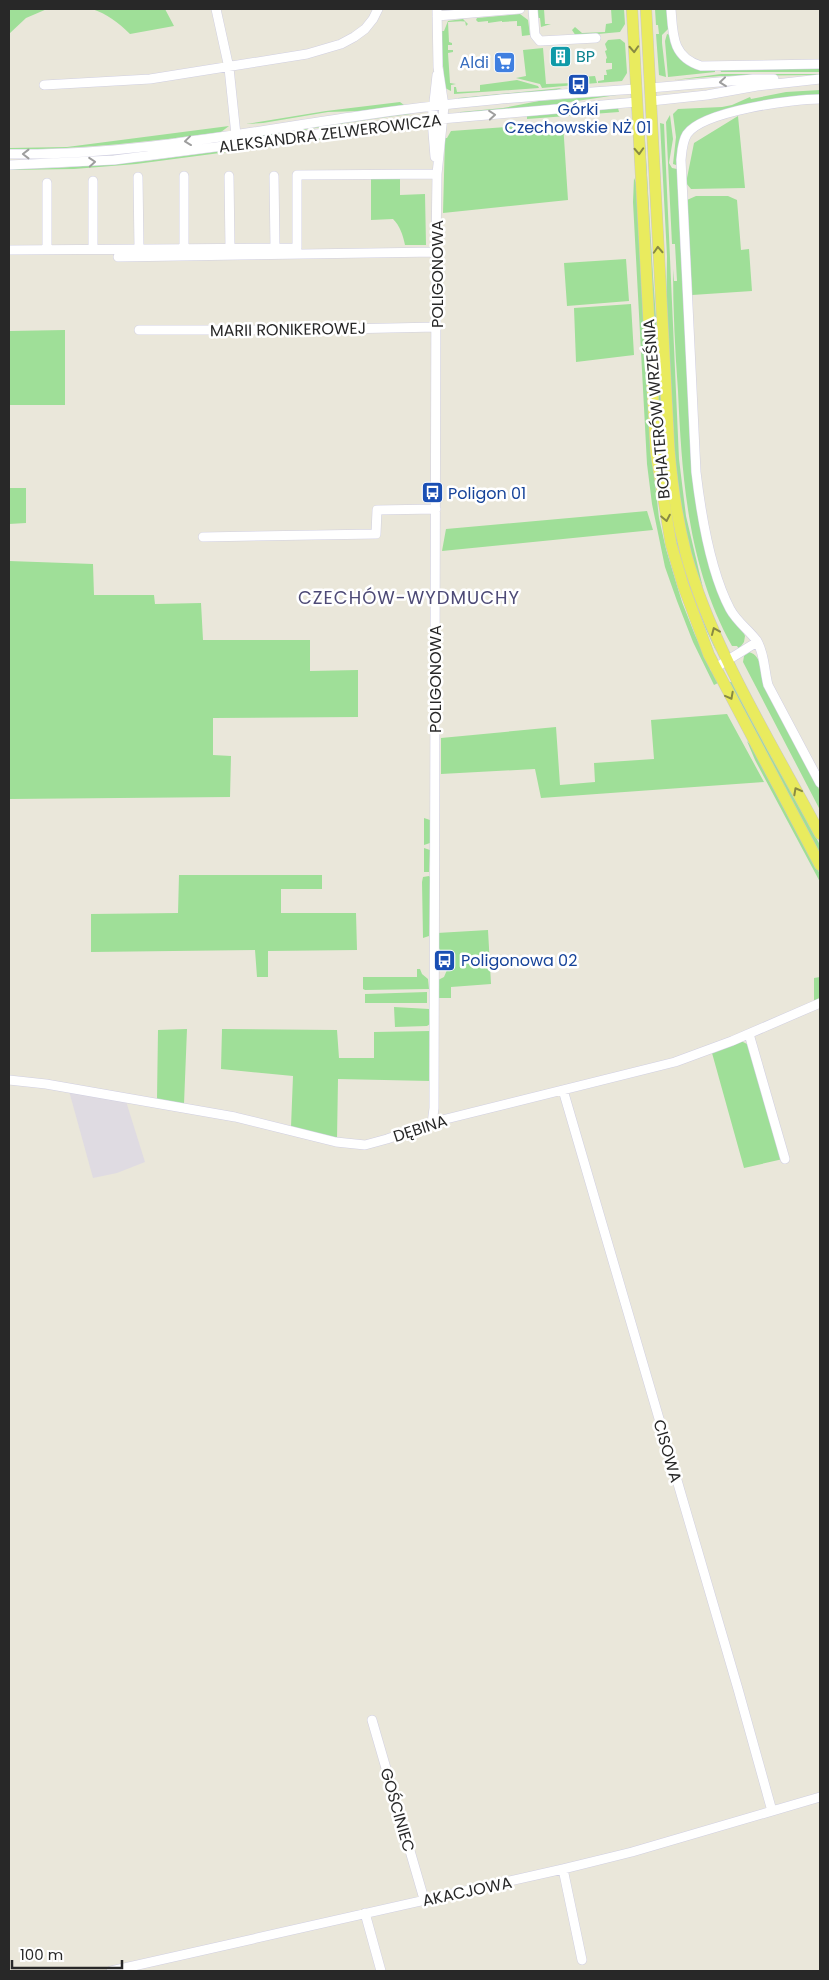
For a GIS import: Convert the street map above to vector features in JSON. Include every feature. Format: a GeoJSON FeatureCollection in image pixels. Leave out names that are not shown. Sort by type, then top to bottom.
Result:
{"type":"FeatureCollection","features":[{"type":"Feature","properties":{"kind":"main road","name":"BOHATERÓW WRZEŚNIA"},"geometry":{"type":"LineString","coordinates":[[632,9],[656,453],[660,487],[678,570],[715,668],[820,865]]}},
{"type":"Feature","properties":{"kind":"main road","name":"BOHATERÓW WRZEŚNIA"},"geometry":{"type":"LineString","coordinates":[[646,9],[668,449],[673,492],[684,548],[695,582],[728,661],[820,834]]}},
{"type":"Feature","properties":{"kind":"main road","name":"ALEKSANDRA ZELWEROWICZA"},"geometry":{"type":"LineString","coordinates":[[636,89],[650,88]]}},
{"type":"Feature","properties":{"kind":"main road","name":"ALEKSANDRA ZELWEROWICZA"},"geometry":{"type":"LineString","coordinates":[[637,102],[651,101]]}},
{"type":"Feature","properties":{"kind":"street"},"geometry":{"type":"LineString","coordinates":[[216,9],[228,68],[236,135]]}},
{"type":"Feature","properties":{"kind":"street"},"geometry":{"type":"LineString","coordinates":[[44,85],[150,78],[228,68],[307,54],[341,44],[366,29],[374,19],[378,9]]}},
{"type":"Feature","properties":{"kind":"street"},"geometry":{"type":"LineString","coordinates":[[437,12],[520,9]]}},
{"type":"Feature","properties":{"kind":"street"},"geometry":{"type":"LineString","coordinates":[[533,9],[537,39],[543,42],[596,38]]}},
{"type":"Feature","properties":{"kind":"street"},"geometry":{"type":"LineString","coordinates":[[671,9],[675,41],[682,57],[689,62],[701,66],[820,64]]}},
{"type":"Feature","properties":{"kind":"street","name":"POLIGONOWA"},"geometry":{"type":"LineString","coordinates":[[432,1124],[434,1111],[436,252],[437,174],[444,106],[438,67],[437,12]]}},
{"type":"Feature","properties":{"kind":"street","name":"POLIGONOWA"},"geometry":{"type":"LineString","coordinates":[[437,174],[432,120],[438,67]]}},
{"type":"Feature","properties":{"kind":"street"},"geometry":{"type":"LineString","coordinates":[[650,88],[754,79],[807,80]]}},
{"type":"Feature","properties":{"kind":"street"},"geometry":{"type":"LineString","coordinates":[[651,101],[820,79]]}},
{"type":"Feature","properties":{"kind":"street","name":"ALEKSANDRA ZELWEROWICZA"},"geometry":{"type":"LineString","coordinates":[[9,154],[93,152],[236,135],[433,107],[636,89]]}},
{"type":"Feature","properties":{"kind":"street"},"geometry":{"type":"LineString","coordinates":[[820,99],[784,101],[706,120],[687,133],[682,148],[693,412],[699,495],[710,548],[727,602],[735,616],[757,642],[763,653],[764,672],[768,685],[820,783]]}},
{"type":"Feature","properties":{"kind":"street","name":"ALEKSANDRA ZELWEROWICZA"},"geometry":{"type":"LineString","coordinates":[[9,165],[131,158],[432,120],[637,102]]}},
{"type":"Feature","properties":{"kind":"street"},"geometry":{"type":"LineString","coordinates":[[9,250],[297,248],[297,175],[437,174]]}},
{"type":"Feature","properties":{"kind":"street"},"geometry":{"type":"LineString","coordinates":[[184,176],[184,248]]}},
{"type":"Feature","properties":{"kind":"street"},"geometry":{"type":"LineString","coordinates":[[229,176],[230,248]]}},
{"type":"Feature","properties":{"kind":"street"},"geometry":{"type":"LineString","coordinates":[[274,176],[275,248]]}},
{"type":"Feature","properties":{"kind":"street"},"geometry":{"type":"LineString","coordinates":[[138,177],[139,248]]}},
{"type":"Feature","properties":{"kind":"street"},"geometry":{"type":"LineString","coordinates":[[93,181],[93,249]]}},
{"type":"Feature","properties":{"kind":"street"},"geometry":{"type":"LineString","coordinates":[[46,183],[47,249]]}},
{"type":"Feature","properties":{"kind":"street"},"geometry":{"type":"LineString","coordinates":[[118,257],[436,252]]}},
{"type":"Feature","properties":{"kind":"street","name":"MARII RONIKEROWEJ"},"geometry":{"type":"LineString","coordinates":[[139,330],[296,330],[437,327]]}},
{"type":"Feature","properties":{"kind":"street"},"geometry":{"type":"LineString","coordinates":[[203,537],[376,534],[377,510],[436,509]]}},
{"type":"Feature","properties":{"kind":"street"},"geometry":{"type":"LineString","coordinates":[[715,668],[757,642]]}},
{"type":"Feature","properties":{"kind":"street","name":"DĘBINA"},"geometry":{"type":"LineString","coordinates":[[9,1080],[46,1084],[235,1117],[347,1145],[374,1143],[442,1120],[675,1062],[749,1034],[820,1003]]}},
{"type":"Feature","properties":{"kind":"street"},"geometry":{"type":"LineString","coordinates":[[749,1034],[785,1159]]}},
{"type":"Feature","properties":{"kind":"street","name":"CISOWA"},"geometry":{"type":"LineString","coordinates":[[564,1090],[772,1811]]}},
{"type":"Feature","properties":{"kind":"street"},"geometry":{"type":"LineString","coordinates":[[434,1111],[442,1120]]}},
{"type":"Feature","properties":{"kind":"street","name":"GOŚCINIEC"},"geometry":{"type":"LineString","coordinates":[[372,1720],[424,1900]]}},
{"type":"Feature","properties":{"kind":"street","name":"AKACJOWA"},"geometry":{"type":"LineString","coordinates":[[111,1971],[563,1869],[632,1852],[820,1797]]}},
{"type":"Feature","properties":{"kind":"street"},"geometry":{"type":"LineString","coordinates":[[563,1869],[582,1960]]}},
{"type":"Feature","properties":{"kind":"street"},"geometry":{"type":"LineString","coordinates":[[365,1913],[381,1971]]}},
{"type":"Feature","properties":{"kind":"shaded area"},"geometry":{"type":"Polygon","coordinates":[[[69,1091],[125,1098],[145,1162],[117,1173],[93,1178],[69,1091]]]}},
{"type":"Feature","properties":{"kind":"green space"},"geometry":{"type":"Polygon","coordinates":[[[9,9],[47,9],[26,18],[9,34],[9,9]]]}},
{"type":"Feature","properties":{"kind":"green space"},"geometry":{"type":"Polygon","coordinates":[[[92,9],[165,9],[174,26],[130,34],[103,13],[92,9]]]}},
{"type":"Feature","properties":{"kind":"green space"},"geometry":{"type":"Polygon","coordinates":[[[537,9],[544,9],[545,24],[551,24],[541,27],[540,18],[537,18],[537,9]]]}},
{"type":"Feature","properties":{"kind":"green space"},"geometry":{"type":"Polygon","coordinates":[[[611,9],[624,9],[625,24],[620,32],[576,36],[572,30],[575,27],[582,33],[605,32],[606,24],[612,23],[611,9]]]}},
{"type":"Feature","properties":{"kind":"green space"},"geometry":{"type":"Polygon","coordinates":[[[655,9],[668,9],[669,28],[662,35],[666,77],[659,75],[656,34],[659,34],[658,25],[656,25],[655,9]]]}},
{"type":"Feature","properties":{"kind":"green space"},"geometry":{"type":"Polygon","coordinates":[[[520,14],[528,20],[530,35],[522,36],[521,26],[517,26],[517,21],[488,23],[488,21],[478,22],[476,20],[477,18],[520,14]]]}},
{"type":"Feature","properties":{"kind":"green space"},"geometry":{"type":"Polygon","coordinates":[[[463,19],[465,21],[448,22],[449,42],[452,45],[448,45],[448,50],[453,50],[453,52],[448,53],[450,83],[456,84],[451,85],[451,91],[445,88],[441,31],[444,31],[448,21],[463,19]]]}},
{"type":"Feature","properties":{"kind":"green space"},"geometry":{"type":"Polygon","coordinates":[[[667,34],[670,35],[674,50],[715,69],[715,72],[668,77],[665,41],[667,34]]]}},
{"type":"Feature","properties":{"kind":"green space"},"geometry":{"type":"Polygon","coordinates":[[[620,39],[625,43],[627,73],[622,81],[598,83],[598,81],[604,80],[604,75],[607,75],[606,70],[612,69],[612,63],[606,63],[605,51],[607,50],[605,44],[608,40],[620,39]]]}},
{"type":"Feature","properties":{"kind":"green space"},"geometry":{"type":"Polygon","coordinates":[[[543,48],[546,84],[575,83],[581,77],[595,76],[597,83],[542,88],[540,84],[516,78],[526,76],[523,50],[543,48]]]}},
{"type":"Feature","properties":{"kind":"green space"},"geometry":{"type":"Polygon","coordinates":[[[820,67],[820,72],[721,72],[720,69],[820,67]]]}},
{"type":"Feature","properties":{"kind":"green space"},"geometry":{"type":"Polygon","coordinates":[[[721,74],[820,75],[720,76],[674,80],[721,74]]]}},
{"type":"Feature","properties":{"kind":"green space"},"geometry":{"type":"Polygon","coordinates":[[[517,80],[538,86],[539,88],[454,94],[454,87],[456,87],[457,92],[480,91],[480,85],[517,80]]]}},
{"type":"Feature","properties":{"kind":"green space"},"geometry":{"type":"Polygon","coordinates":[[[562,88],[554,91],[459,100],[458,98],[562,88]]]}},
{"type":"Feature","properties":{"kind":"green space"},"geometry":{"type":"Polygon","coordinates":[[[820,90],[820,96],[696,121],[683,134],[679,145],[678,163],[676,165],[673,164],[676,137],[673,114],[678,109],[722,107],[750,97],[751,99],[786,92],[820,90]]]}},
{"type":"Feature","properties":{"kind":"green space"},"geometry":{"type":"Polygon","coordinates":[[[617,95],[543,106],[460,113],[503,108],[539,101],[617,95]]]}},
{"type":"Feature","properties":{"kind":"green space"},"geometry":{"type":"Polygon","coordinates":[[[400,102],[404,105],[360,111],[328,112],[246,124],[326,111],[400,102]]]}},
{"type":"Feature","properties":{"kind":"green space"},"geometry":{"type":"Polygon","coordinates":[[[618,108],[619,112],[527,119],[527,116],[618,108]]]}},
{"type":"Feature","properties":{"kind":"green space"},"geometry":{"type":"Polygon","coordinates":[[[411,113],[210,144],[115,155],[220,142],[411,113]]]}},
{"type":"Feature","properties":{"kind":"green space"},"geometry":{"type":"Polygon","coordinates":[[[670,115],[673,139],[669,163],[672,168],[677,169],[686,352],[707,550],[745,636],[744,642],[739,649],[737,646],[732,646],[717,616],[706,585],[697,554],[685,490],[674,330],[673,269],[674,281],[677,281],[675,244],[672,244],[666,122],[670,115]]]}},
{"type":"Feature","properties":{"kind":"green space"},"geometry":{"type":"Polygon","coordinates":[[[738,116],[745,188],[691,189],[686,183],[694,143],[738,116]]]}},
{"type":"Feature","properties":{"kind":"green space"},"geometry":{"type":"Polygon","coordinates":[[[563,123],[568,200],[443,213],[445,138],[447,138],[451,131],[563,123]]]}},
{"type":"Feature","properties":{"kind":"green space"},"geometry":{"type":"Polygon","coordinates":[[[660,123],[664,124],[679,459],[686,516],[703,588],[690,554],[675,473],[666,321],[667,256],[660,123]]]}},
{"type":"Feature","properties":{"kind":"green space"},"geometry":{"type":"Polygon","coordinates":[[[642,124],[644,124],[668,488],[716,651],[686,577],[677,545],[662,474],[642,124]]]}},
{"type":"Feature","properties":{"kind":"green space"},"geometry":{"type":"Polygon","coordinates":[[[415,125],[416,127],[136,164],[74,169],[9,170],[146,161],[415,125]]]}},
{"type":"Feature","properties":{"kind":"green space"},"geometry":{"type":"Polygon","coordinates":[[[229,126],[221,132],[141,142],[89,147],[9,150],[9,148],[67,147],[229,126]]]}},
{"type":"Feature","properties":{"kind":"green space"},"geometry":{"type":"Polygon","coordinates":[[[97,157],[67,159],[9,161],[97,157]]]}},
{"type":"Feature","properties":{"kind":"green space"},"geometry":{"type":"Polygon","coordinates":[[[400,172],[400,195],[425,194],[426,245],[405,245],[401,231],[393,219],[371,220],[371,173],[400,172]]]}},
{"type":"Feature","properties":{"kind":"green space"},"geometry":{"type":"Polygon","coordinates":[[[634,178],[637,185],[652,456],[659,518],[682,602],[695,635],[718,683],[714,685],[693,642],[665,567],[652,504],[647,464],[633,202],[634,178]]]}},
{"type":"Feature","properties":{"kind":"green space"},"geometry":{"type":"Polygon","coordinates":[[[696,196],[728,196],[737,200],[741,250],[749,249],[752,291],[692,295],[687,200],[696,196]]]}},
{"type":"Feature","properties":{"kind":"green space"},"geometry":{"type":"Polygon","coordinates":[[[626,259],[629,301],[567,306],[564,263],[626,259]]]}},
{"type":"Feature","properties":{"kind":"green space"},"geometry":{"type":"Polygon","coordinates":[[[631,304],[634,355],[576,362],[574,308],[631,304]]]}},
{"type":"Feature","properties":{"kind":"green space"},"geometry":{"type":"Polygon","coordinates":[[[65,330],[65,405],[9,405],[9,331],[65,330]]]}},
{"type":"Feature","properties":{"kind":"green space"},"geometry":{"type":"Polygon","coordinates":[[[9,488],[26,488],[26,523],[9,524],[9,488]]]}},
{"type":"Feature","properties":{"kind":"green space"},"geometry":{"type":"Polygon","coordinates":[[[647,511],[653,530],[442,551],[446,529],[647,511]]]}},
{"type":"Feature","properties":{"kind":"green space"},"geometry":{"type":"Polygon","coordinates":[[[9,561],[93,564],[94,595],[154,595],[155,604],[201,603],[203,640],[310,640],[310,671],[358,670],[358,717],[213,718],[213,755],[231,756],[230,797],[9,799],[9,561]]]}},
{"type":"Feature","properties":{"kind":"green space"},"geometry":{"type":"Polygon","coordinates":[[[749,652],[757,657],[764,685],[820,791],[820,810],[743,662],[744,656],[749,652]]]}},
{"type":"Feature","properties":{"kind":"green space"},"geometry":{"type":"Polygon","coordinates":[[[733,681],[820,845],[820,856],[728,683],[733,681]]]}},
{"type":"Feature","properties":{"kind":"green space"},"geometry":{"type":"Polygon","coordinates":[[[727,714],[764,782],[541,798],[535,769],[441,774],[441,738],[556,727],[560,785],[595,782],[594,763],[654,759],[651,720],[727,714]]]}},
{"type":"Feature","properties":{"kind":"green space"},"geometry":{"type":"Polygon","coordinates":[[[747,741],[753,748],[820,874],[820,882],[755,760],[747,741]]]}},
{"type":"Feature","properties":{"kind":"green space"},"geometry":{"type":"Polygon","coordinates":[[[424,818],[430,820],[430,843],[424,845],[424,818]]]}},
{"type":"Feature","properties":{"kind":"green space"},"geometry":{"type":"Polygon","coordinates":[[[424,848],[430,850],[429,872],[424,872],[424,848]]]}},
{"type":"Feature","properties":{"kind":"green space"},"geometry":{"type":"Polygon","coordinates":[[[179,875],[322,875],[322,889],[281,889],[281,913],[356,913],[357,950],[268,951],[268,977],[257,977],[255,950],[91,952],[91,914],[178,913],[179,875]]]}},
{"type":"Feature","properties":{"kind":"green space"},"geometry":{"type":"Polygon","coordinates":[[[429,876],[429,936],[423,938],[422,882],[423,877],[429,876]]]}},
{"type":"Feature","properties":{"kind":"green space"},"geometry":{"type":"Polygon","coordinates":[[[488,930],[491,984],[451,987],[451,998],[437,998],[438,980],[444,977],[447,970],[451,970],[451,967],[446,965],[449,963],[446,957],[443,958],[437,943],[437,933],[488,930]]]}},
{"type":"Feature","properties":{"kind":"green space"},"geometry":{"type":"Polygon","coordinates":[[[417,969],[420,969],[422,974],[428,979],[429,989],[363,989],[363,977],[417,977],[417,969]]]}},
{"type":"Feature","properties":{"kind":"green space"},"geometry":{"type":"Polygon","coordinates":[[[820,977],[820,1000],[814,1003],[814,978],[820,977]]]}},
{"type":"Feature","properties":{"kind":"green space"},"geometry":{"type":"Polygon","coordinates":[[[427,992],[427,1003],[365,1003],[365,994],[427,992]]]}},
{"type":"Feature","properties":{"kind":"green space"},"geometry":{"type":"Polygon","coordinates":[[[394,1007],[429,1009],[430,1024],[427,1026],[395,1027],[394,1007]]]}},
{"type":"Feature","properties":{"kind":"green space"},"geometry":{"type":"Polygon","coordinates":[[[187,1029],[184,1104],[157,1099],[158,1030],[187,1029]]]}},
{"type":"Feature","properties":{"kind":"green space"},"geometry":{"type":"Polygon","coordinates":[[[222,1029],[337,1030],[339,1058],[374,1058],[374,1032],[430,1031],[430,1081],[338,1079],[337,1139],[291,1127],[293,1076],[221,1069],[222,1029]]]}},
{"type":"Feature","properties":{"kind":"green space"},"geometry":{"type":"Polygon","coordinates":[[[741,1041],[749,1045],[783,1159],[744,1168],[712,1053],[741,1041]]]}},
{"type":"Feature","properties":{"kind":"place","name":"BP"},"geometry":{"type":"Point","coordinates":[560,56]}},
{"type":"Feature","properties":{"kind":"place","name":"Aldi"},"geometry":{"type":"Point","coordinates":[505,62]}},
{"type":"Feature","properties":{"kind":"place","name":"Górki Czechowskie NŻ 01"},"geometry":{"type":"Point","coordinates":[578,85]}},
{"type":"Feature","properties":{"kind":"place","name":"Poligon 01"},"geometry":{"type":"Point","coordinates":[432,493]}},
{"type":"Feature","properties":{"kind":"place","name":"Poligonowa 02"},"geometry":{"type":"Point","coordinates":[445,960]}},
{"type":"Feature","properties":{"kind":"district","name":"CZECHÓW-WYDMUCHY"},"geometry":{"type":"Point","coordinates":[409,598]}}]}
